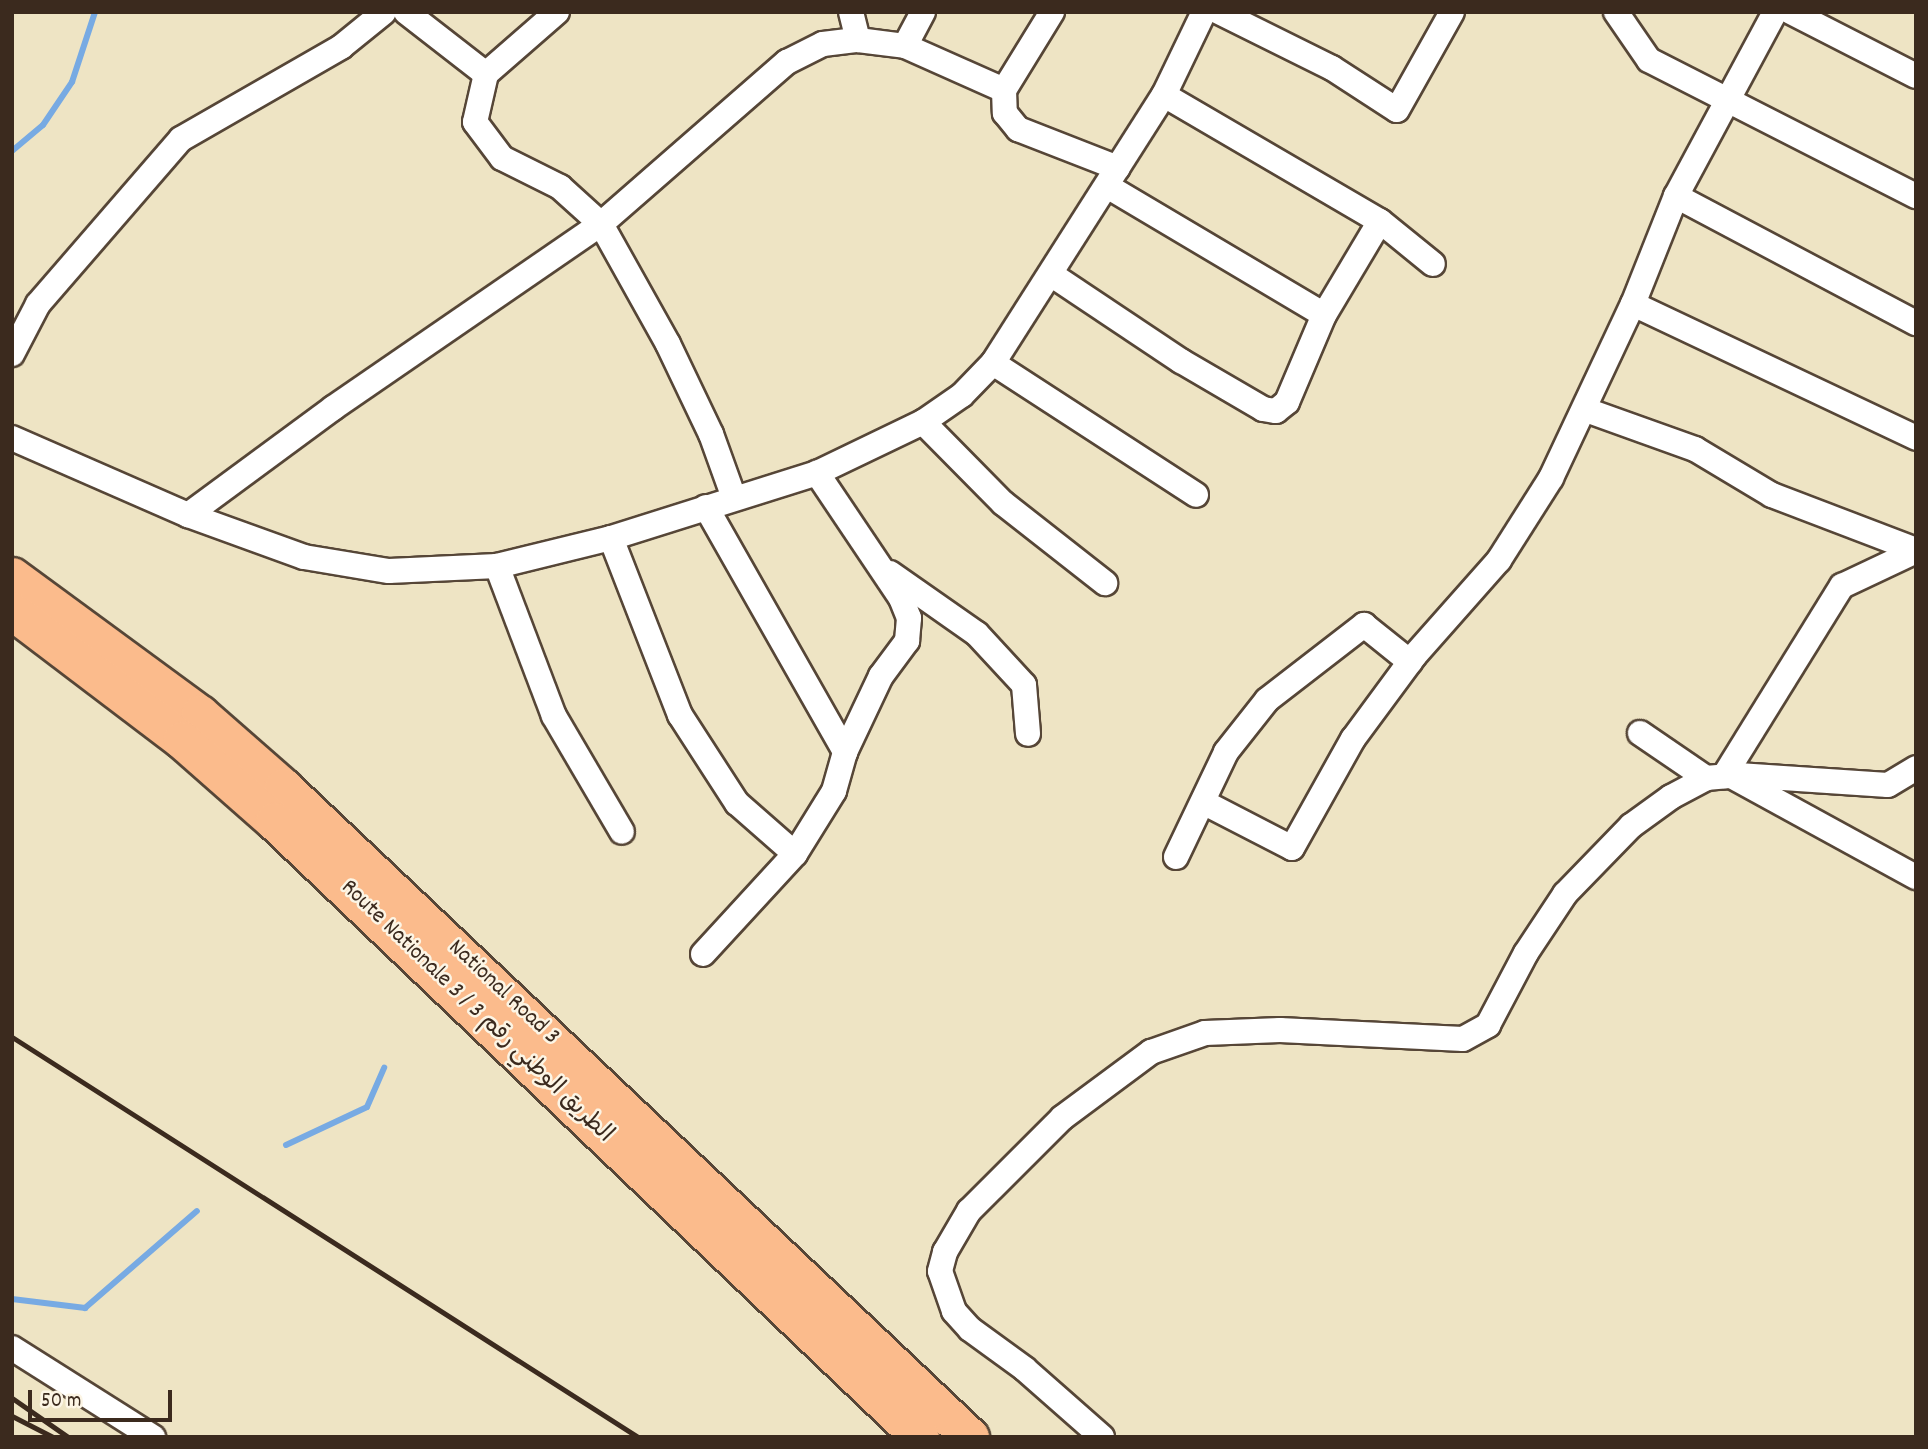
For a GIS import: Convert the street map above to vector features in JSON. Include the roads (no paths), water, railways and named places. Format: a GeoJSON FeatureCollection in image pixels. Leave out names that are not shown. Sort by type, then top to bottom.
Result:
{"type":"FeatureCollection","features":[{"type":"Feature","properties":{"kind":"highway","name":"National Road 3"},"geometry":{"type":"LineString","coordinates":[[12,576],[200,714],[272,778],[710,1210],[970,1437]]}},
{"type":"Feature","properties":{"kind":"highway","name":"Route Nationale 3 / الطريق الوطني رقم 3"},"geometry":{"type":"LineString","coordinates":[[12,611],[183,740],[710,1210],[920,1437]]}},
{"type":"Feature","properties":{"kind":"street"},"geometry":{"type":"LineString","coordinates":[[12,354],[38,304],[181,139],[341,47],[384,12]]}},
{"type":"Feature","properties":{"kind":"street"},"geometry":{"type":"LineString","coordinates":[[406,12],[486,74]]}},
{"type":"Feature","properties":{"kind":"street"},"geometry":{"type":"LineString","coordinates":[[557,12],[486,74],[475,121],[486,142],[502,158],[560,187],[601,224],[668,344],[711,433],[734,498]]}},
{"type":"Feature","properties":{"kind":"street"},"geometry":{"type":"LineString","coordinates":[[851,12],[858,40]]}},
{"type":"Feature","properties":{"kind":"street"},"geometry":{"type":"LineString","coordinates":[[905,46],[923,12]]}},
{"type":"Feature","properties":{"kind":"street"},"geometry":{"type":"LineString","coordinates":[[1052,12],[1004,90],[1005,113],[1018,129],[1113,177],[1324,315]]}},
{"type":"Feature","properties":{"kind":"street"},"geometry":{"type":"LineString","coordinates":[[12,438],[188,515],[304,556],[389,571],[497,566],[611,538],[817,473],[923,422],[962,394],[992,363],[1052,275],[1164,95],[1204,12]]}},
{"type":"Feature","properties":{"kind":"street"},"geometry":{"type":"LineString","coordinates":[[1219,12],[1332,68],[1397,110],[1447,14]]}},
{"type":"Feature","properties":{"kind":"street"},"geometry":{"type":"LineString","coordinates":[[1616,12],[1650,60],[1916,196]]}},
{"type":"Feature","properties":{"kind":"street"},"geometry":{"type":"LineString","coordinates":[[1203,802],[1292,848],[1353,739],[1410,662],[1499,560],[1551,478],[1586,410],[1633,304],[1676,195],[1775,12]]}},
{"type":"Feature","properties":{"kind":"street"},"geometry":{"type":"LineString","coordinates":[[1791,12],[1916,76]]}},
{"type":"Feature","properties":{"kind":"street"},"geometry":{"type":"LineString","coordinates":[[188,515],[344,401],[601,224],[787,62],[823,44],[858,40],[905,46],[1004,90]]}},
{"type":"Feature","properties":{"kind":"street"},"geometry":{"type":"LineString","coordinates":[[1164,95],[1380,221],[1433,264]]}},
{"type":"Feature","properties":{"kind":"street"},"geometry":{"type":"LineString","coordinates":[[1676,195],[1916,323]]}},
{"type":"Feature","properties":{"kind":"street"},"geometry":{"type":"LineString","coordinates":[[1052,275],[1263,409],[1276,411],[1287,402],[1324,315],[1380,221]]}},
{"type":"Feature","properties":{"kind":"street"},"geometry":{"type":"LineString","coordinates":[[1633,304],[1916,438]]}},
{"type":"Feature","properties":{"kind":"street"},"geometry":{"type":"LineString","coordinates":[[992,363],[1196,495]]}},
{"type":"Feature","properties":{"kind":"street"},"geometry":{"type":"LineString","coordinates":[[1586,410],[1695,449],[1772,495],[1916,551]]}},
{"type":"Feature","properties":{"kind":"street"},"geometry":{"type":"LineString","coordinates":[[923,422],[1003,503],[1105,583]]}},
{"type":"Feature","properties":{"kind":"street"},"geometry":{"type":"LineString","coordinates":[[703,954],[795,854],[834,790],[845,752],[881,676],[907,641],[909,618],[880,566],[817,473]]}},
{"type":"Feature","properties":{"kind":"street"},"geometry":{"type":"LineString","coordinates":[[706,507],[845,752]]}},
{"type":"Feature","properties":{"kind":"street"},"geometry":{"type":"LineString","coordinates":[[611,538],[680,715],[737,803],[795,854]]}},
{"type":"Feature","properties":{"kind":"street"},"geometry":{"type":"LineString","coordinates":[[1102,1437],[1025,1369],[970,1329],[945,1292],[940,1271],[954,1233],[1010,1165],[1112,1077],[1151,1052],[1205,1033],[1280,1030],[1463,1040],[1488,1025],[1526,953],[1565,894],[1631,826],[1721,777],[1842,586],[1916,551]]}},
{"type":"Feature","properties":{"kind":"street"},"geometry":{"type":"LineString","coordinates":[[497,566],[554,716],[622,832]]}},
{"type":"Feature","properties":{"kind":"street"},"geometry":{"type":"LineString","coordinates":[[880,566],[977,634],[1024,685],[1028,734]]}},
{"type":"Feature","properties":{"kind":"street"},"geometry":{"type":"LineString","coordinates":[[1176,857],[1226,752],[1267,700],[1364,625],[1410,662]]}},
{"type":"Feature","properties":{"kind":"street"},"geometry":{"type":"LineString","coordinates":[[1640,733],[1916,877]]}},
{"type":"Feature","properties":{"kind":"street"},"geometry":{"type":"LineString","coordinates":[[1721,777],[1888,785],[1916,768]]}},
{"type":"Feature","properties":{"kind":"street"},"geometry":{"type":"LineString","coordinates":[[12,1348],[153,1437]]}},
{"type":"Feature","properties":{"kind":"waterway"},"geometry":{"type":"LineString","coordinates":[[12,151],[43,125],[72,82],[95,12]]}},
{"type":"Feature","properties":{"kind":"waterway"},"geometry":{"type":"LineString","coordinates":[[286,1145],[367,1107],[384,1068]]}},
{"type":"Feature","properties":{"kind":"waterway"},"geometry":{"type":"LineString","coordinates":[[12,1299],[85,1308],[197,1211]]}},
{"type":"Feature","properties":{"kind":"railway"},"geometry":{"type":"LineString","coordinates":[[12,1037],[638,1437]]}},
{"type":"Feature","properties":{"kind":"railway"},"geometry":{"type":"LineString","coordinates":[[12,1398],[68,1437]]}},
{"type":"Feature","properties":{"kind":"railway"},"geometry":{"type":"LineString","coordinates":[[12,1416],[53,1437]]}}]}
